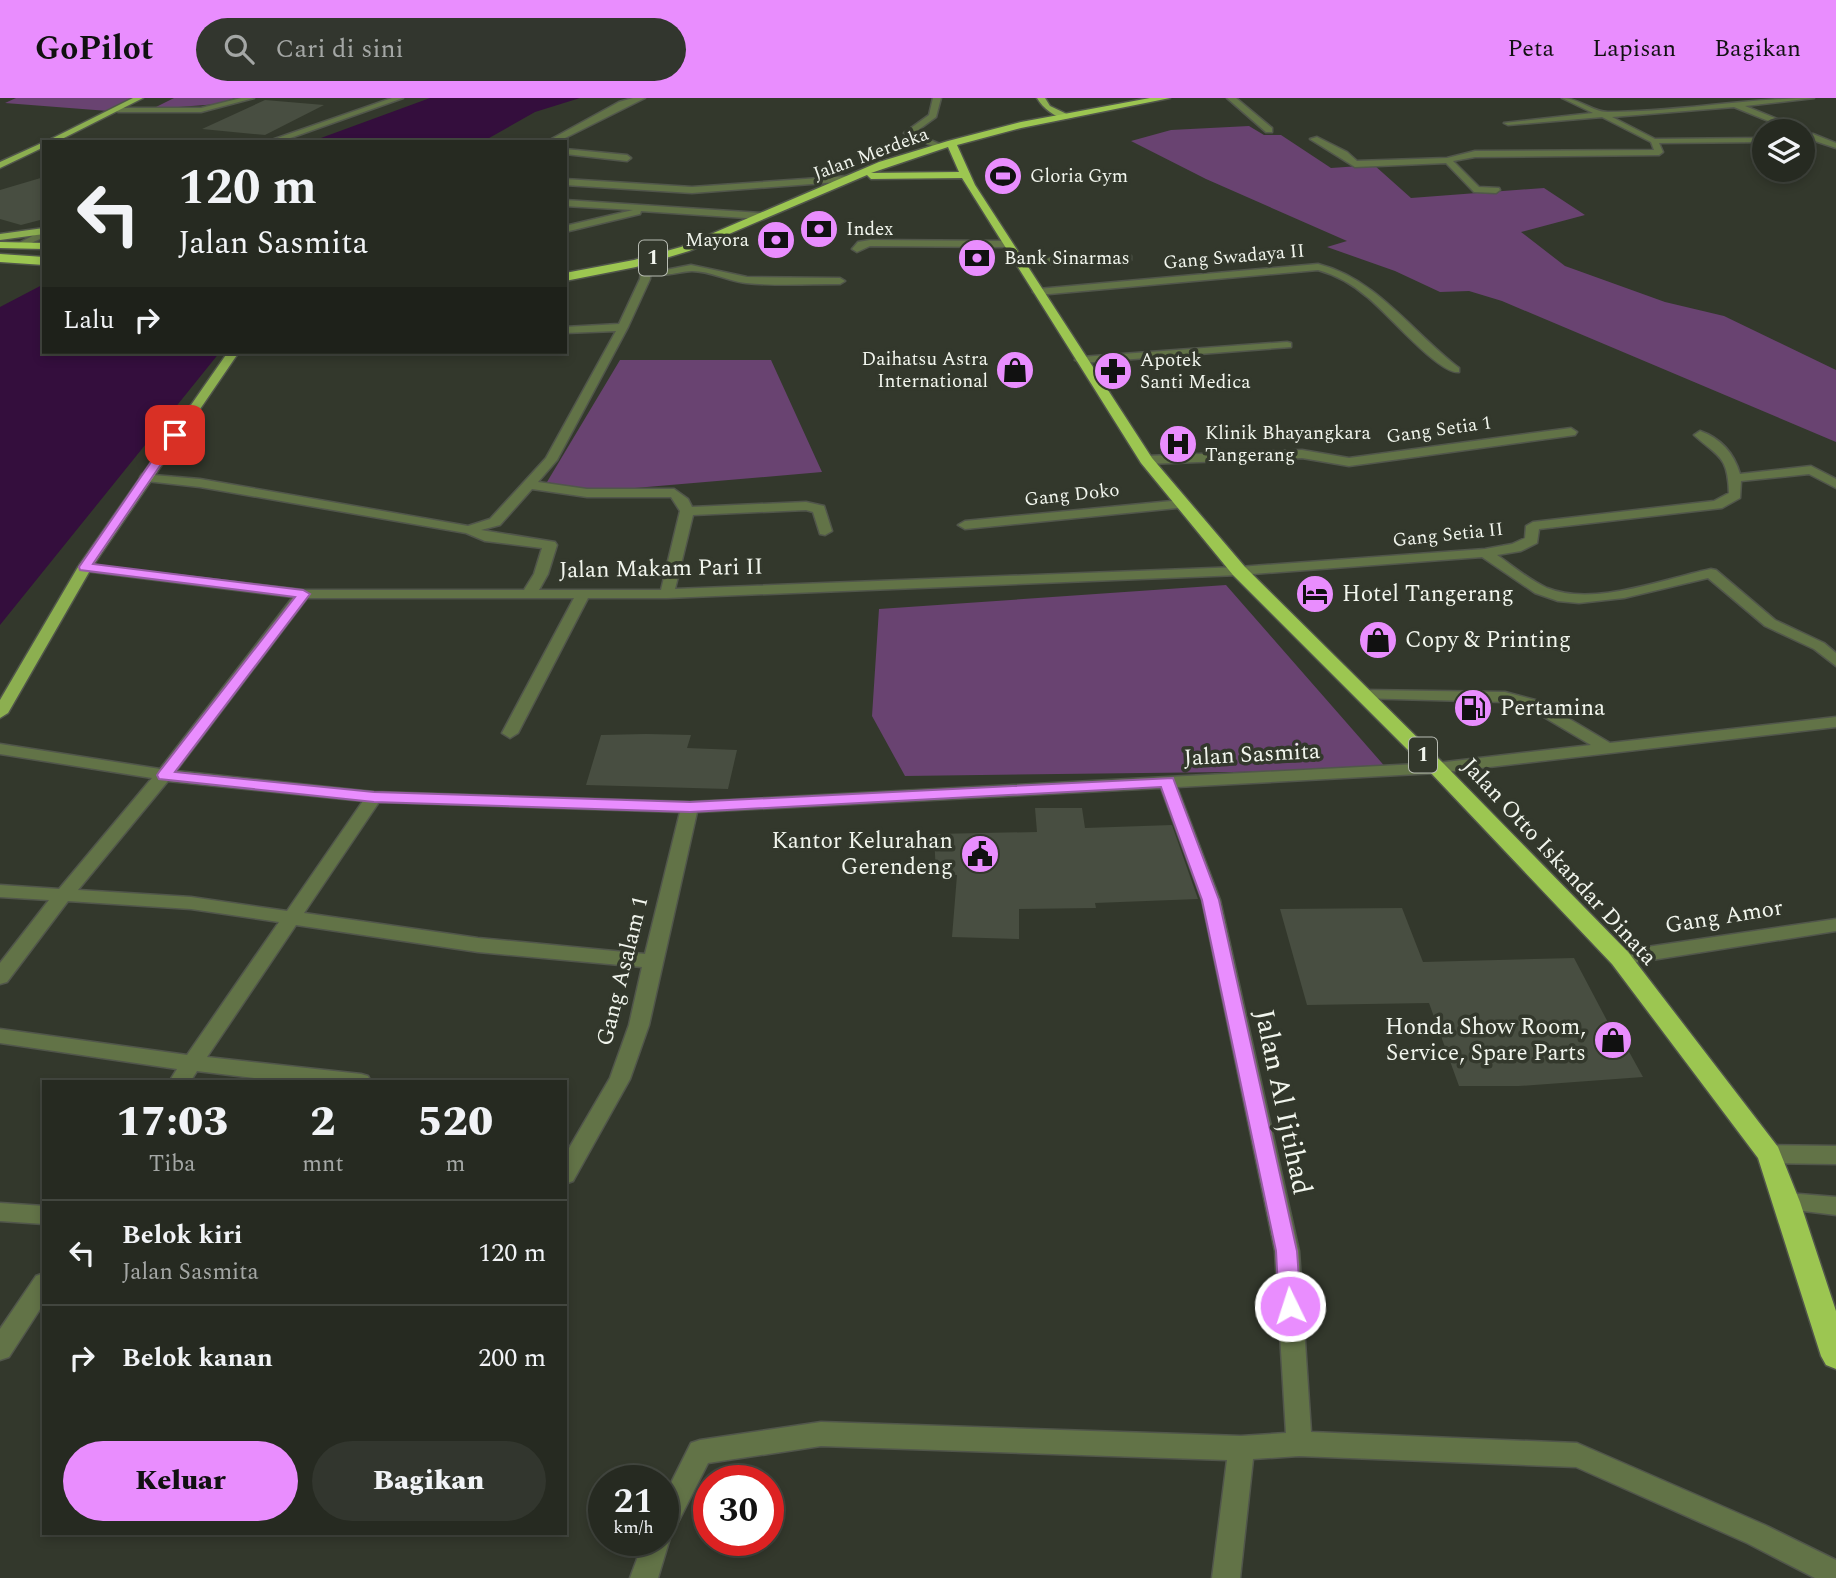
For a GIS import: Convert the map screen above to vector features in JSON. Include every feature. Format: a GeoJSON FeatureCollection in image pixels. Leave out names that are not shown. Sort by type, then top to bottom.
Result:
{"type":"FeatureCollection","features":[{"type":"Feature","properties":{"kind":"highway","name":"Jalan Merdeka"},"geometry":{"type":"LineString","coordinates":[[1021,125],[1051,110],[1107,98]]}},
{"type":"Feature","properties":{"kind":"highway","name":"Jalan Merdeka"},"geometry":{"type":"LineString","coordinates":[[567,277],[670,253],[883,164],[951,143],[1021,125],[1165,98]]}},
{"type":"Feature","properties":{"kind":"highway","name":"Jalan Otto Iskandar Dinata"},"geometry":{"type":"LineString","coordinates":[[951,143],[966,176],[1007,244],[1146,460],[1238,571],[1437,768],[1620,958],[1769,1154],[1836,1356]]}},
{"type":"Feature","properties":{"kind":"highway"},"geometry":{"type":"LineString","coordinates":[[848,179],[895,174],[966,176]]}},
{"type":"Feature","properties":{"kind":"highway","name":"Jalan Merdeka"},"geometry":{"type":"LineString","coordinates":[[567,265],[661,246],[737,226]]}},
{"type":"Feature","properties":{"kind":"highway"},"geometry":{"type":"LineString","coordinates":[[0,245],[42,246]]}},
{"type":"Feature","properties":{"kind":"highway"},"geometry":{"type":"LineString","coordinates":[[0,258],[42,261]]}},
{"type":"Feature","properties":{"kind":"main road"},"geometry":{"type":"LineString","coordinates":[[53,140],[139,98]]}},
{"type":"Feature","properties":{"kind":"main road"},"geometry":{"type":"LineString","coordinates":[[1041,98],[1051,110],[1069,117]]}},
{"type":"Feature","properties":{"kind":"main road"},"geometry":{"type":"LineString","coordinates":[[0,165],[42,145]]}},
{"type":"Feature","properties":{"kind":"main road"},"geometry":{"type":"LineString","coordinates":[[0,237],[42,232]]}},
{"type":"Feature","properties":{"kind":"main road"},"geometry":{"type":"LineString","coordinates":[[0,713],[85,567],[232,354]]}},
{"type":"Feature","properties":{"kind":"street"},"geometry":{"type":"LineString","coordinates":[[118,110],[201,110],[250,98]]}},
{"type":"Feature","properties":{"kind":"street"},"geometry":{"type":"LineString","coordinates":[[276,140],[400,98]]}},
{"type":"Feature","properties":{"kind":"street"},"geometry":{"type":"LineString","coordinates":[[554,140],[622,104],[641,98]]}},
{"type":"Feature","properties":{"kind":"street"},"geometry":{"type":"LineString","coordinates":[[937,98],[938,108],[928,123],[908,133],[939,147]]}},
{"type":"Feature","properties":{"kind":"street"},"geometry":{"type":"LineString","coordinates":[[1231,98],[1269,130]]}},
{"type":"Feature","properties":{"kind":"street"},"geometry":{"type":"LineString","coordinates":[[1566,98],[1654,141],[1752,140]]}},
{"type":"Feature","properties":{"kind":"street"},"geometry":{"type":"LineString","coordinates":[[1508,123],[1810,98]]}},
{"type":"Feature","properties":{"kind":"street"},"geometry":{"type":"LineString","coordinates":[[1734,104],[1769,119]]}},
{"type":"Feature","properties":{"kind":"street"},"geometry":{"type":"LineString","coordinates":[[1815,134],[1836,134]]}},
{"type":"Feature","properties":{"kind":"street"},"geometry":{"type":"LineString","coordinates":[[1815,138],[1836,146]]}},
{"type":"Feature","properties":{"kind":"street"},"geometry":{"type":"LineString","coordinates":[[1314,139],[1344,154],[1355,164],[1448,160],[1457,156],[1489,154],[1659,152],[1654,141]]}},
{"type":"Feature","properties":{"kind":"street"},"geometry":{"type":"LineString","coordinates":[[567,151],[627,158]]}},
{"type":"Feature","properties":{"kind":"street"},"geometry":{"type":"LineString","coordinates":[[1448,160],[1477,190],[1496,190]]}},
{"type":"Feature","properties":{"kind":"street"},"geometry":{"type":"LineString","coordinates":[[567,182],[692,190],[848,179]]}},
{"type":"Feature","properties":{"kind":"street"},"geometry":{"type":"LineString","coordinates":[[567,203],[761,216]]}},
{"type":"Feature","properties":{"kind":"street"},"geometry":{"type":"LineString","coordinates":[[567,229],[651,209]]}},
{"type":"Feature","properties":{"kind":"street"},"geometry":{"type":"LineString","coordinates":[[20,245],[42,233]]}},
{"type":"Feature","properties":{"kind":"street"},"geometry":{"type":"LineString","coordinates":[[857,249],[861,244],[870,243],[1007,244]]}},
{"type":"Feature","properties":{"kind":"street"},"geometry":{"type":"LineString","coordinates":[[670,253],[660,272],[691,268],[747,279],[840,281]]}},
{"type":"Feature","properties":{"kind":"street"},"geometry":{"type":"LineString","coordinates":[[1019,262],[1128,258]]}},
{"type":"Feature","properties":{"kind":"street"},"geometry":{"type":"LineString","coordinates":[[469,530],[495,522],[551,460],[623,327],[645,279],[646,260]]}},
{"type":"Feature","properties":{"kind":"street","name":"Gang Swadaya II"},"geometry":{"type":"LineString","coordinates":[[1038,292],[1318,267],[1328,269],[1368,292],[1455,370]]}},
{"type":"Feature","properties":{"kind":"street"},"geometry":{"type":"LineString","coordinates":[[567,330],[623,327]]}},
{"type":"Feature","properties":{"kind":"street"},"geometry":{"type":"LineString","coordinates":[[1081,360],[1287,345]]}},
{"type":"Feature","properties":{"kind":"street","name":"Gang Setia 1"},"geometry":{"type":"LineString","coordinates":[[1146,460],[1302,454],[1349,462],[1571,432]]}},
{"type":"Feature","properties":{"kind":"street"},"geometry":{"type":"LineString","coordinates":[[1700,435],[1716,443],[1733,469],[1735,478],[1811,470],[1836,484]]}},
{"type":"Feature","properties":{"kind":"street"},"geometry":{"type":"LineString","coordinates":[[146,477],[469,530],[485,537],[550,545],[541,573],[529,594]]}},
{"type":"Feature","properties":{"kind":"street","name":"Gang Setia II"},"geometry":{"type":"LineString","coordinates":[[1238,571],[1485,553],[1516,548],[1532,540],[1533,526],[1717,505],[1735,495],[1735,478]]}},
{"type":"Feature","properties":{"kind":"street"},"geometry":{"type":"LineString","coordinates":[[530,485],[587,493],[674,493],[683,502],[687,512],[667,594]]}},
{"type":"Feature","properties":{"kind":"street","name":"Gang Doko"},"geometry":{"type":"LineString","coordinates":[[965,525],[1182,504]]}},
{"type":"Feature","properties":{"kind":"street"},"geometry":{"type":"LineString","coordinates":[[687,512],[806,506],[819,509],[825,531]]}},
{"type":"Feature","properties":{"kind":"street"},"geometry":{"type":"LineString","coordinates":[[1485,553],[1541,590],[1561,597],[1599,598],[1711,573],[1770,622],[1819,646],[1836,661]]}},
{"type":"Feature","properties":{"kind":"street","name":"Jalan Makam Pari II"},"geometry":{"type":"LineString","coordinates":[[85,567],[303,594],[667,594],[1238,571]]}},
{"type":"Feature","properties":{"kind":"street"},"geometry":{"type":"LineString","coordinates":[[0,977],[64,894],[164,775],[303,594]]}},
{"type":"Feature","properties":{"kind":"street"},"geometry":{"type":"LineString","coordinates":[[510,733],[583,594]]}},
{"type":"Feature","properties":{"kind":"street"},"geometry":{"type":"LineString","coordinates":[[1363,695],[1505,697],[1522,700],[1607,748]]}},
{"type":"Feature","properties":{"kind":"street","name":"Jalan Sasmita"},"geometry":{"type":"LineString","coordinates":[[0,749],[164,775],[374,797],[690,807],[1437,768],[1836,722]]}},
{"type":"Feature","properties":{"kind":"street","name":"Jalan Al Ijtihad"},"geometry":{"type":"LineString","coordinates":[[1167,782],[1210,900],[1287,1251],[1298,1444]]}},
{"type":"Feature","properties":{"kind":"street"},"geometry":{"type":"LineString","coordinates":[[180,1080],[374,797]]}},
{"type":"Feature","properties":{"kind":"street","name":"Gang Asalam 1"},"geometry":{"type":"LineString","coordinates":[[567,1172],[620,1079],[639,1026],[690,807]]}},
{"type":"Feature","properties":{"kind":"street"},"geometry":{"type":"LineString","coordinates":[[0,891],[191,903],[291,920],[534,952],[652,961]]}},
{"type":"Feature","properties":{"kind":"street","name":"Gang Amor"},"geometry":{"type":"LineString","coordinates":[[1620,958],[1836,925]]}},
{"type":"Feature","properties":{"kind":"street"},"geometry":{"type":"LineString","coordinates":[[0,1036],[191,1063],[343,1080]]}},
{"type":"Feature","properties":{"kind":"street"},"geometry":{"type":"LineString","coordinates":[[1769,1154],[1836,1155]]}},
{"type":"Feature","properties":{"kind":"street"},"geometry":{"type":"LineString","coordinates":[[1787,1202],[1836,1206]]}},
{"type":"Feature","properties":{"kind":"street"},"geometry":{"type":"LineString","coordinates":[[0,1212],[42,1215]]}},
{"type":"Feature","properties":{"kind":"street"},"geometry":{"type":"LineString","coordinates":[[0,1349],[42,1286]]}},
{"type":"Feature","properties":{"kind":"street"},"geometry":{"type":"LineString","coordinates":[[679,1496],[701,1452],[821,1434],[1241,1448],[1298,1444],[1577,1455],[1756,1534],[1836,1574]]}},
{"type":"Feature","properties":{"kind":"street"},"geometry":{"type":"LineString","coordinates":[[1226,1578],[1241,1448]]}},
{"type":"Feature","properties":{"kind":"street"},"geometry":{"type":"LineString","coordinates":[[645,1578],[652,1556]]}},
{"type":"Feature","properties":{"kind":"shaded area"},"geometry":{"type":"Polygon","coordinates":[[[16,98],[134,98],[108,111],[5,103],[16,98]]]}},
{"type":"Feature","properties":{"kind":"shaded area"},"geometry":{"type":"Polygon","coordinates":[[[174,98],[235,98],[218,104],[152,109],[174,98]]]}},
{"type":"Feature","properties":{"kind":"shaded area"},"geometry":{"type":"Polygon","coordinates":[[[430,98],[580,98],[535,112],[486,140],[315,140],[430,98]]]}},
{"type":"Feature","properties":{"kind":"shaded area"},"geometry":{"type":"Polygon","coordinates":[[[1249,126],[1264,135],[1281,135],[1331,168],[1374,165],[1411,198],[1544,188],[1585,215],[1521,232],[1565,266],[1665,302],[1724,316],[1836,370],[1836,442],[1502,301],[1469,291],[1440,292],[1395,271],[1327,247],[1347,241],[1206,179],[1131,141],[1171,130],[1249,126]]]}},
{"type":"Feature","properties":{"kind":"shaded area"},"geometry":{"type":"Polygon","coordinates":[[[42,285],[42,354],[218,354],[0,625],[0,307],[42,285]]]}},
{"type":"Feature","properties":{"kind":"shaded area"},"geometry":{"type":"Polygon","coordinates":[[[620,360],[771,360],[822,472],[588,492],[547,482],[620,360]]]}},
{"type":"Feature","properties":{"kind":"shaded area"},"geometry":{"type":"Polygon","coordinates":[[[1226,585],[1388,770],[905,776],[872,716],[879,609],[1226,585]]]}},
{"type":"Feature","properties":{"kind":"building"},"geometry":{"type":"Polygon","coordinates":[[[265,100],[324,105],[265,135],[202,129],[265,100]]]}},
{"type":"Feature","properties":{"kind":"building"},"geometry":{"type":"Polygon","coordinates":[[[42,178],[42,220],[21,225],[0,219],[0,190],[42,178]]]}},
{"type":"Feature","properties":{"kind":"building"},"geometry":{"type":"Polygon","coordinates":[[[601,735],[691,735],[687,748],[737,750],[728,789],[586,785],[601,735]]]}},
{"type":"Feature","properties":{"kind":"building"},"geometry":{"type":"Polygon","coordinates":[[[1035,808],[1082,808],[1085,828],[1172,825],[1198,899],[1095,903],[1096,908],[1019,909],[1019,939],[952,937],[957,875],[936,875],[934,834],[1037,832],[1035,808]]]}},
{"type":"Feature","properties":{"kind":"building"},"geometry":{"type":"Polygon","coordinates":[[[1402,908],[1423,962],[1574,958],[1612,1030],[1617,1030],[1643,1077],[1519,1086],[1459,1086],[1429,1003],[1307,1005],[1280,909],[1402,908]]]}},
{"type":"Feature","properties":{"kind":"place","name":"Gloria Gym"},"geometry":{"type":"Point","coordinates":[1003,176]}},
{"type":"Feature","properties":{"kind":"place","name":"Index"},"geometry":{"type":"Point","coordinates":[819,229]}},
{"type":"Feature","properties":{"kind":"place","name":"Mayora"},"geometry":{"type":"Point","coordinates":[776,240]}},
{"type":"Feature","properties":{"kind":"place","name":"Bank Sinarmas"},"geometry":{"type":"Point","coordinates":[977,258]}},
{"type":"Feature","properties":{"kind":"place","name":"Daihatsu Astra International"},"geometry":{"type":"Point","coordinates":[1015,370]}},
{"type":"Feature","properties":{"kind":"place","name":"Apotek Santi Medica"},"geometry":{"type":"Point","coordinates":[1113,371]}},
{"type":"Feature","properties":{"kind":"place","name":"Klinik Bhayangkara Tangerang"},"geometry":{"type":"Point","coordinates":[1178,444]}},
{"type":"Feature","properties":{"kind":"place","name":"Hotel Tangerang"},"geometry":{"type":"Point","coordinates":[1315,594]}},
{"type":"Feature","properties":{"kind":"place","name":"Copy & Printing"},"geometry":{"type":"Point","coordinates":[1378,640]}},
{"type":"Feature","properties":{"kind":"place","name":"Pertamina"},"geometry":{"type":"Point","coordinates":[1473,708]}},
{"type":"Feature","properties":{"kind":"place","name":"Kantor Kelurahan Gerendeng"},"geometry":{"type":"Point","coordinates":[980,854]}},
{"type":"Feature","properties":{"kind":"place","name":"Honda Show Room, Service, Spare Parts"},"geometry":{"type":"Point","coordinates":[1613,1040]}},
{"type":"Feature","properties":{"kind":"route"},"geometry":{"type":"LineString","coordinates":[[175,435],[85,567],[303,594],[164,775],[374,797],[690,807],[1167,782],[1210,900],[1287,1251],[1290,1306]]}}]}
